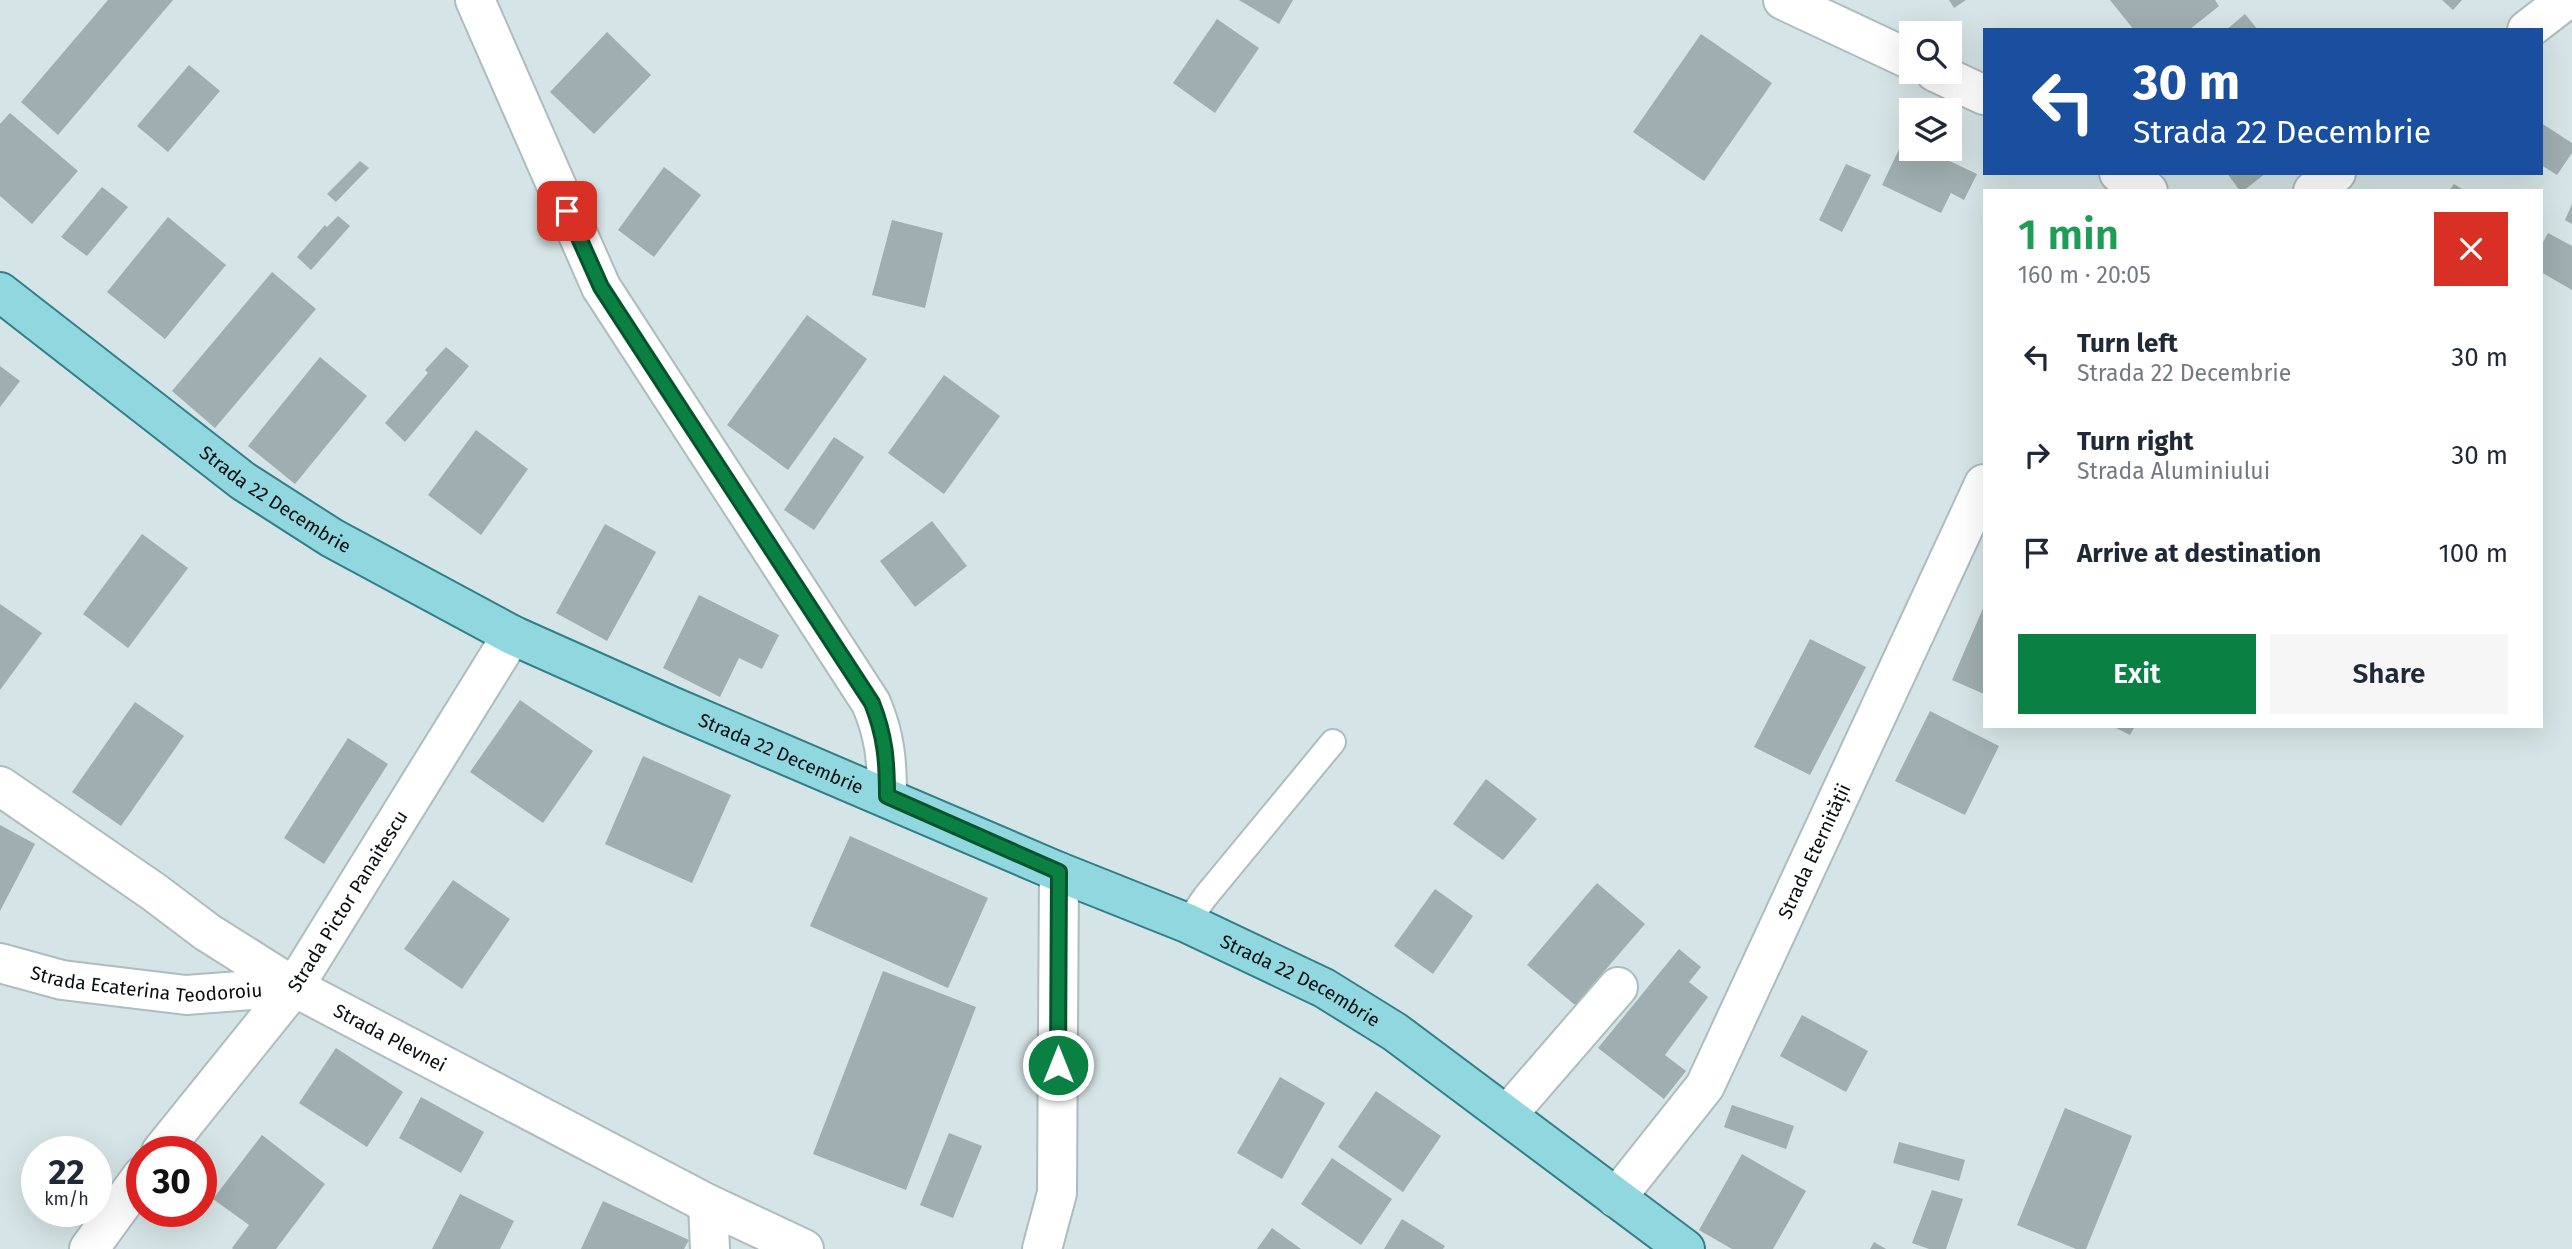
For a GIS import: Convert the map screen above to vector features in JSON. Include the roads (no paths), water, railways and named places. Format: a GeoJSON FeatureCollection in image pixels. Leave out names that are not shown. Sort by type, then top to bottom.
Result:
{"type":"FeatureCollection","features":[{"type":"Feature","properties":{"kind":"main road","name":"Strada 22 Decembrie"},"geometry":{"type":"LineString","coordinates":[[0,292],[243,481],[332,538],[512,635],[1059,872],[1187,923],[1324,988],[1395,1032],[1685,1249]]}},
{"type":"Feature","properties":{"kind":"street"},"geometry":{"type":"LineString","coordinates":[[475,0],[601,287],[872,703],[881,727],[887,756],[887,796]]}},
{"type":"Feature","properties":{"kind":"street"},"geometry":{"type":"LineString","coordinates":[[1783,0],[1899,54]]}},
{"type":"Feature","properties":{"kind":"street"},"geometry":{"type":"LineString","coordinates":[[2530,28],[2566,0]]}},
{"type":"Feature","properties":{"kind":"street"},"geometry":{"type":"LineString","coordinates":[[1961,84],[1983,95]]}},
{"type":"Feature","properties":{"kind":"street"},"geometry":{"type":"LineString","coordinates":[[2122,175],[2145,189]]}},
{"type":"Feature","properties":{"kind":"street"},"geometry":{"type":"LineString","coordinates":[[2316,189],[2333,175]]}},
{"type":"Feature","properties":{"kind":"street","name":"Strada Eternității"},"geometry":{"type":"LineString","coordinates":[[1616,1198],[1705,1086],[1983,486]]}},
{"type":"Feature","properties":{"kind":"street","name":"Strada Pictor Panaitescu"},"geometry":{"type":"LineString","coordinates":[[174,1136],[294,987],[512,635]]}},
{"type":"Feature","properties":{"kind":"street","name":"Strada Plevnei"},"geometry":{"type":"LineString","coordinates":[[0,786],[154,892],[207,932],[294,987],[708,1204],[804,1249]]}},
{"type":"Feature","properties":{"kind":"street"},"geometry":{"type":"LineString","coordinates":[[1042,1249],[1057,1194],[1059,872]]}},
{"type":"Feature","properties":{"kind":"street","name":"Strada Ecaterina Teodoroiu"},"geometry":{"type":"LineString","coordinates":[[0,963],[62,980],[186,995],[294,987]]}},
{"type":"Feature","properties":{"kind":"street"},"geometry":{"type":"LineString","coordinates":[[1507,1115],[1618,987]]}},
{"type":"Feature","properties":{"kind":"street"},"geometry":{"type":"LineString","coordinates":[[89,1249],[126,1198]]}},
{"type":"Feature","properties":{"kind":"street"},"geometry":{"type":"LineString","coordinates":[[708,1204],[710,1249]]}},
{"type":"Feature","properties":{"kind":"lane"},"geometry":{"type":"LineString","coordinates":[[1187,923],[1205,897],[1333,741]]}}]}
